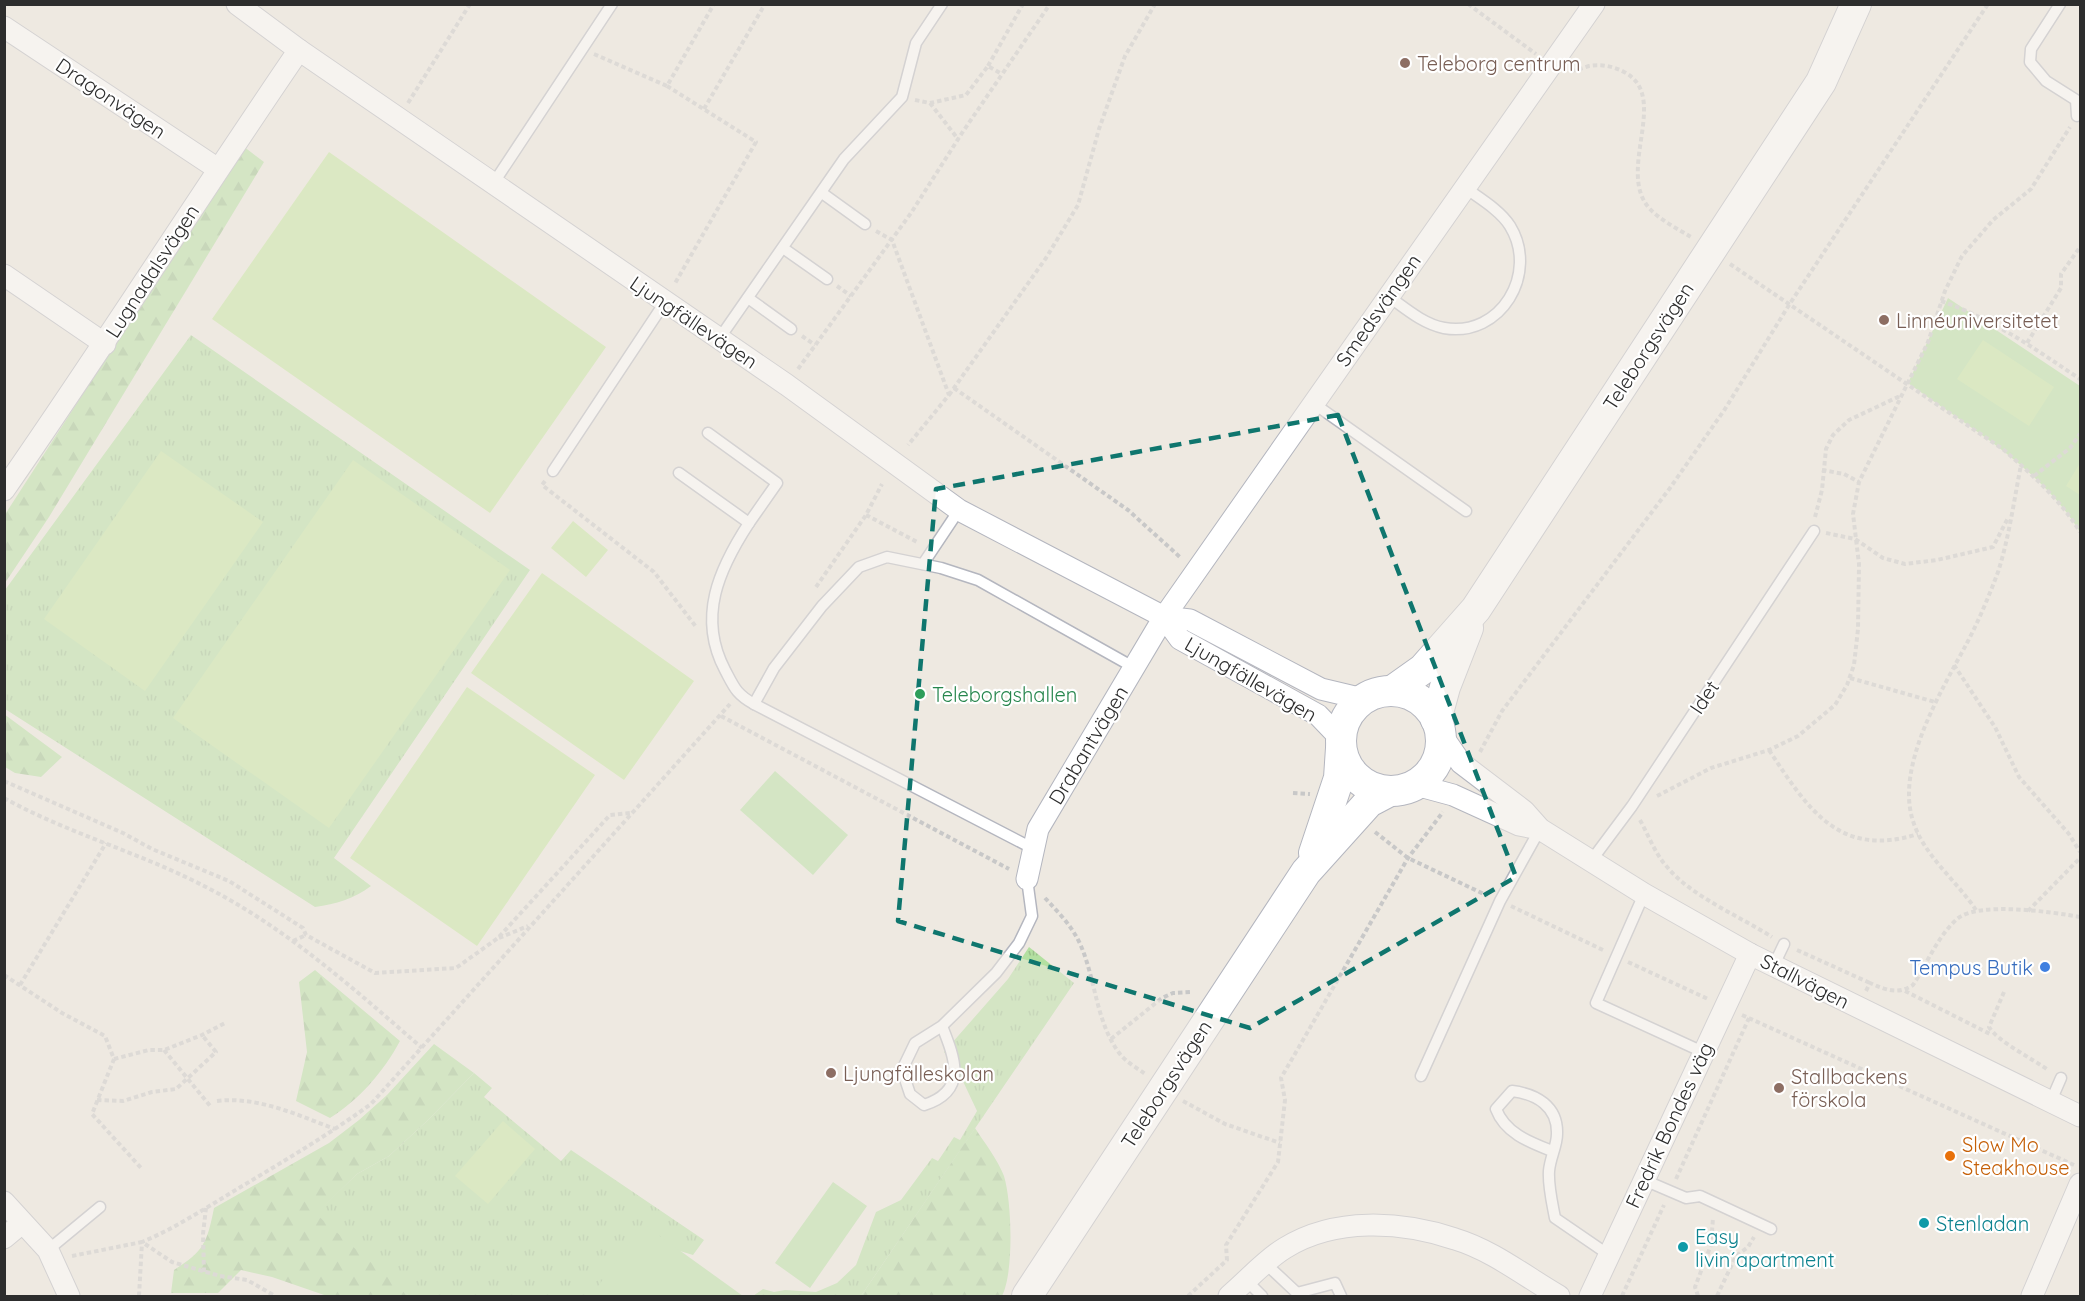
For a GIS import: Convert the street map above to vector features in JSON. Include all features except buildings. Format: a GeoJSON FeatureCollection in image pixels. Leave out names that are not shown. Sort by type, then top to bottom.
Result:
{"type":"FeatureCollection","features":[{"type":"Feature","properties":{"kind":"main road","name":"Teleborgsvägen"},"geometry":{"type":"LineString","coordinates":[[1392,691],[1423,669],[1476,609],[1821,82],[1856,4]]}},
{"type":"Feature","properties":{"kind":"main road","name":"Teleborgsvägen"},"geometry":{"type":"LineString","coordinates":[[1821,82],[1849,54],[1879,4]]}},
{"type":"Feature","properties":{"kind":"main road","name":"Teleborgsvägen"},"geometry":{"type":"LineString","coordinates":[[1438,727],[1445,687],[1476,609]]}},
{"type":"Feature","properties":{"kind":"main road"},"geometry":{"type":"LineString","coordinates":[[1392,691],[1415,697],[1427,707],[1438,727],[1440,750],[1436,764],[1402,788],[1371,788],[1357,778],[1346,764],[1341,744],[1346,718],[1363,699],[1377,693],[1392,691]]}},
{"type":"Feature","properties":{"kind":"main road","name":"Teleborgsvägen"},"geometry":{"type":"LineString","coordinates":[[1306,872],[1333,802],[1339,778],[1341,744]]}},
{"type":"Feature","properties":{"kind":"main road","name":"Teleborgsvägen"},"geometry":{"type":"LineString","coordinates":[[1027,1296],[1306,872],[1369,802],[1402,788]]}},
{"type":"Feature","properties":{"kind":"street","name":"Ljungfällevägen"},"geometry":{"type":"LineString","coordinates":[[237,4],[299,50],[787,385],[959,510],[1164,617],[1191,620],[1321,689],[1363,699]]}},
{"type":"Feature","properties":{"kind":"street","name":"Smedsvängen"},"geometry":{"type":"LineString","coordinates":[[1164,617],[1594,4]]}},
{"type":"Feature","properties":{"kind":"street","name":"Dragonvägen"},"geometry":{"type":"LineString","coordinates":[[4,27],[218,169]]}},
{"type":"Feature","properties":{"kind":"street","name":"Lugnadalsvägen"},"geometry":{"type":"LineString","coordinates":[[4,490],[105,344],[218,169],[299,50]]}},
{"type":"Feature","properties":{"kind":"street"},"geometry":{"type":"LineString","coordinates":[[4,275],[105,344]]}},
{"type":"Feature","properties":{"kind":"street","name":"Ljungfällevägen"},"geometry":{"type":"LineString","coordinates":[[1164,617],[1180,639],[1318,715],[1341,744]]}},
{"type":"Feature","properties":{"kind":"street","name":"Drabantvägen"},"geometry":{"type":"LineString","coordinates":[[1027,879],[1038,829],[1164,617]]}},
{"type":"Feature","properties":{"kind":"street","name":"Stallvägen"},"geometry":{"type":"LineString","coordinates":[[1438,727],[1454,756],[1468,770],[1524,812],[1540,829],[1644,894],[1750,954],[2080,1116]]}},
{"type":"Feature","properties":{"kind":"street","name":"Stallvägen"},"geometry":{"type":"LineString","coordinates":[[1402,788],[1454,795],[1519,825],[1540,829]]}},
{"type":"Feature","properties":{"kind":"street","name":"Fredrik Bondes väg"},"geometry":{"type":"LineString","coordinates":[[1590,1296],[1750,954]]}},
{"type":"Feature","properties":{"kind":"street"},"geometry":{"type":"LineString","coordinates":[[2032,1296],[2080,1184]]}},
{"type":"Feature","properties":{"kind":"street"},"geometry":{"type":"LineString","coordinates":[[4,1202],[51,1255],[69,1296]]}},
{"type":"Feature","properties":{"kind":"street"},"geometry":{"type":"LineString","coordinates":[[4,1238],[22,1223]]}},
{"type":"Feature","properties":{"kind":"street"},"geometry":{"type":"LineString","coordinates":[[1229,1296],[1285,1248],[1330,1229],[1375,1225],[1414,1229],[1456,1239],[1496,1258],[1559,1296]]}},
{"type":"Feature","properties":{"kind":"lane"},"geometry":{"type":"LineString","coordinates":[[494,184],[612,4]]}},
{"type":"Feature","properties":{"kind":"lane"},"geometry":{"type":"LineString","coordinates":[[719,339],[822,194],[844,159],[902,96],[916,43],[942,4]]}},
{"type":"Feature","properties":{"kind":"lane"},"geometry":{"type":"LineString","coordinates":[[2060,4],[2031,49],[2030,62],[2046,81],[2076,100],[2077,116]]}},
{"type":"Feature","properties":{"kind":"lane"},"geometry":{"type":"LineString","coordinates":[[1388,296],[1420,318],[1444,328],[1470,327],[1494,317],[1511,298],[1521,274],[1520,249],[1509,225],[1464,188]]}},
{"type":"Feature","properties":{"kind":"lane"},"geometry":{"type":"LineString","coordinates":[[822,194],[865,224]]}},
{"type":"Feature","properties":{"kind":"lane"},"geometry":{"type":"LineString","coordinates":[[783,248],[827,279]]}},
{"type":"Feature","properties":{"kind":"lane"},"geometry":{"type":"LineString","coordinates":[[748,298],[791,328]]}},
{"type":"Feature","properties":{"kind":"lane"},"geometry":{"type":"LineString","coordinates":[[553,471],[665,302]]}},
{"type":"Feature","properties":{"kind":"lane"},"geometry":{"type":"LineString","coordinates":[[1313,403],[1466,511]]}},
{"type":"Feature","properties":{"kind":"lane"},"geometry":{"type":"LineString","coordinates":[[708,433],[777,483],[726,557],[712,600],[714,650],[738,695],[1032,848]]}},
{"type":"Feature","properties":{"kind":"lane"},"geometry":{"type":"LineString","coordinates":[[679,473],[749,523]]}},
{"type":"Feature","properties":{"kind":"lane"},"geometry":{"type":"LineString","coordinates":[[923,564],[959,510]]}},
{"type":"Feature","properties":{"kind":"lane","name":"Idet"},"geometry":{"type":"LineString","coordinates":[[1591,861],[1632,806],[1814,531]]}},
{"type":"Feature","properties":{"kind":"lane"},"geometry":{"type":"LineString","coordinates":[[754,704],[774,668],[822,606],[859,567],[887,557],[923,564],[978,580],[1135,668]]}},
{"type":"Feature","properties":{"kind":"lane"},"geometry":{"type":"LineString","coordinates":[[1421,1076],[1500,901],[1540,829]]}},
{"type":"Feature","properties":{"kind":"lane"},"geometry":{"type":"LineString","coordinates":[[942,1026],[954,1058],[955,1079],[941,1100],[924,1106],[910,1094],[902,1070],[915,1043],[942,1026],[996,973],[1019,943],[1032,916],[1027,879]]}},
{"type":"Feature","properties":{"kind":"lane"},"geometry":{"type":"LineString","coordinates":[[1644,894],[1596,1003],[1703,1052]]}},
{"type":"Feature","properties":{"kind":"lane"},"geometry":{"type":"LineString","coordinates":[[1774,965],[1784,944]]}},
{"type":"Feature","properties":{"kind":"lane"},"geometry":{"type":"LineString","coordinates":[[2050,1101],[2061,1078]]}},
{"type":"Feature","properties":{"kind":"lane"},"geometry":{"type":"LineString","coordinates":[[1552,1150],[1527,1141],[1500,1119],[1496,1109],[1512,1091],[1529,1093],[1548,1105],[1556,1121],[1557,1135],[1552,1150],[1549,1174],[1555,1218],[1609,1255]]}},
{"type":"Feature","properties":{"kind":"lane"},"geometry":{"type":"LineString","coordinates":[[1644,1180],[1686,1198],[1700,1197],[1766,1227]]}},
{"type":"Feature","properties":{"kind":"lane"},"geometry":{"type":"LineString","coordinates":[[51,1255],[100,1207]]}},
{"type":"Feature","properties":{"kind":"lane"},"geometry":{"type":"LineString","coordinates":[[1266,1264],[1297,1293],[1335,1283],[1341,1296]]}},
{"type":"Feature","properties":{"kind":"lane"},"geometry":{"type":"LineString","coordinates":[[1247,1281],[1262,1296]]}},
{"type":"Feature","properties":{"kind":"path"},"geometry":{"type":"LineString","coordinates":[[399,119],[470,4]]}},
{"type":"Feature","properties":{"kind":"path"},"geometry":{"type":"LineString","coordinates":[[667,86],[714,4]]}},
{"type":"Feature","properties":{"kind":"path"},"geometry":{"type":"LineString","coordinates":[[704,109],[765,4]]}},
{"type":"Feature","properties":{"kind":"path"},"geometry":{"type":"LineString","coordinates":[[902,96],[930,104],[966,95],[988,66],[1023,4]]}},
{"type":"Feature","properties":{"kind":"path"},"geometry":{"type":"LineString","coordinates":[[787,385],[892,240],[1050,4]]}},
{"type":"Feature","properties":{"kind":"path"},"geometry":{"type":"LineString","coordinates":[[908,445],[954,388],[1046,258],[1078,205],[1099,129],[1125,56],[1155,4]]}},
{"type":"Feature","properties":{"kind":"path"},"geometry":{"type":"LineString","coordinates":[[1468,4],[1559,70],[1572,72],[1589,66],[1614,67],[1637,81],[1645,107],[1636,168],[1642,194],[1649,208],[1691,238]]}},
{"type":"Feature","properties":{"kind":"path"},"geometry":{"type":"LineString","coordinates":[[1468,770],[1502,711],[1670,488],[1725,408],[1988,4]]}},
{"type":"Feature","properties":{"kind":"path"},"geometry":{"type":"LineString","coordinates":[[582,49],[667,86],[756,142],[665,302]]}},
{"type":"Feature","properties":{"kind":"path"},"geometry":{"type":"LineString","coordinates":[[988,66],[1002,74]]}},
{"type":"Feature","properties":{"kind":"path"},"geometry":{"type":"LineString","coordinates":[[930,104],[958,140]]}},
{"type":"Feature","properties":{"kind":"path"},"geometry":{"type":"LineString","coordinates":[[2061,1078],[1994,1036],[1905,991],[1889,991],[1784,944],[1706,898],[1668,869],[1654,849],[1632,806],[1653,798],[1711,768],[1769,750],[1815,723],[1835,705],[1850,678],[1854,665],[1860,595],[1854,499],[1859,482],[1884,436],[1928,342],[1941,301],[1962,256],[1993,220],[2031,189],[2077,116]]}},
{"type":"Feature","properties":{"kind":"path"},"geometry":{"type":"LineString","coordinates":[[892,240],[949,395]]}},
{"type":"Feature","properties":{"kind":"path"},"geometry":{"type":"LineString","coordinates":[[2027,343],[2061,288],[2061,274],[2080,247]]}},
{"type":"Feature","properties":{"kind":"path"},"geometry":{"type":"LineString","coordinates":[[1724,260],[1908,383],[2021,465],[2070,515],[2080,532]]}},
{"type":"Feature","properties":{"kind":"path"},"geometry":{"type":"LineString","coordinates":[[1941,301],[1973,312],[2027,343],[2080,378]]}},
{"type":"Feature","properties":{"kind":"path"},"geometry":{"type":"LineString","coordinates":[[954,388],[1128,510],[1196,571]]}},
{"type":"Feature","properties":{"kind":"path"},"geometry":{"type":"LineString","coordinates":[[1901,396],[1849,420],[1833,435],[1826,449],[1814,531],[1855,539],[1883,558],[1905,564],[1937,560],[1993,547],[2011,513]]}},
{"type":"Feature","properties":{"kind":"path"},"geometry":{"type":"LineString","coordinates":[[2034,476],[2070,448],[2080,434]]}},
{"type":"Feature","properties":{"kind":"path"},"geometry":{"type":"LineString","coordinates":[[1976,910],[1918,834],[1912,819],[1909,789],[1921,739],[1935,702],[1967,643],[1999,569],[2021,465]]}},
{"type":"Feature","properties":{"kind":"path"},"geometry":{"type":"LineString","coordinates":[[1822,470],[1844,474],[1859,482]]}},
{"type":"Feature","properties":{"kind":"path"},"geometry":{"type":"LineString","coordinates":[[553,471],[542,485],[654,572],[714,650]]}},
{"type":"Feature","properties":{"kind":"path"},"geometry":{"type":"LineString","coordinates":[[866,515],[933,550]]}},
{"type":"Feature","properties":{"kind":"path"},"geometry":{"type":"LineString","coordinates":[[1954,666],[1995,727],[2019,777],[2069,834],[2080,852]]}},
{"type":"Feature","properties":{"kind":"path"},"geometry":{"type":"LineString","coordinates":[[1850,678],[1935,702]]}},
{"type":"Feature","properties":{"kind":"path"},"geometry":{"type":"LineString","coordinates":[[51,1255],[142,1242],[164,1233],[336,1130],[371,1104],[630,813],[721,716],[1027,879],[1064,918],[1080,944],[1093,978],[1099,1010],[1111,1040],[1120,1055],[1150,1078]]}},
{"type":"Feature","properties":{"kind":"path"},"geometry":{"type":"LineString","coordinates":[[1769,750],[1815,813],[1830,828],[1863,840],[1902,839],[1918,834]]}},
{"type":"Feature","properties":{"kind":"path"},"geometry":{"type":"LineString","coordinates":[[4,781],[123,833],[152,849],[229,880],[303,928],[306,935],[375,973],[456,968],[498,938],[610,815],[630,813]]}},
{"type":"Feature","properties":{"kind":"path"},"geometry":{"type":"LineString","coordinates":[[1188,1296],[1227,1260],[1226,1245],[1278,1162],[1285,1100],[1281,1078],[1408,858],[1454,795]]}},
{"type":"Feature","properties":{"kind":"path"},"geometry":{"type":"LineString","coordinates":[[4,798],[200,884],[243,907],[293,941],[422,1048]]}},
{"type":"Feature","properties":{"kind":"path"},"geometry":{"type":"LineString","coordinates":[[20,985],[106,843]]}},
{"type":"Feature","properties":{"kind":"path"},"geometry":{"type":"LineString","coordinates":[[2028,911],[2080,858]]}},
{"type":"Feature","properties":{"kind":"path"},"geometry":{"type":"LineString","coordinates":[[1905,991],[1913,986],[1946,932],[1958,919],[1976,910],[2028,911],[2080,917]]}},
{"type":"Feature","properties":{"kind":"path"},"geometry":{"type":"LineString","coordinates":[[498,938],[530,925]]}},
{"type":"Feature","properties":{"kind":"path"},"geometry":{"type":"LineString","coordinates":[[293,941],[306,935]]}},
{"type":"Feature","properties":{"kind":"path"},"geometry":{"type":"LineString","coordinates":[[4,975],[62,1013],[105,1036],[114,1059],[92,1114],[142,1169]]}},
{"type":"Feature","properties":{"kind":"path"},"geometry":{"type":"LineString","coordinates":[[1858,1008],[1870,983]]}},
{"type":"Feature","properties":{"kind":"path"},"geometry":{"type":"LineString","coordinates":[[1111,1040],[1162,998],[1173,993],[1191,992]]}},
{"type":"Feature","properties":{"kind":"path"},"geometry":{"type":"LineString","coordinates":[[1994,1036],[1989,1027],[2004,992]]}},
{"type":"Feature","properties":{"kind":"path"},"geometry":{"type":"LineString","coordinates":[[1622,1296],[1749,1018]]}},
{"type":"Feature","properties":{"kind":"path"},"geometry":{"type":"LineString","coordinates":[[114,1059],[149,1050],[164,1050],[225,1023]]}},
{"type":"Feature","properties":{"kind":"path"},"geometry":{"type":"LineString","coordinates":[[97,1100],[123,1101],[152,1092],[176,1089],[216,1052],[202,1035]]}},
{"type":"Feature","properties":{"kind":"path"},"geometry":{"type":"LineString","coordinates":[[164,1050],[211,1107]]}},
{"type":"Feature","properties":{"kind":"path"},"geometry":{"type":"LineString","coordinates":[[1178,1097],[1225,1124],[1280,1143]]}},
{"type":"Feature","properties":{"kind":"path"},"geometry":{"type":"LineString","coordinates":[[217,1101],[235,1099],[274,1107],[336,1130]]}},
{"type":"Feature","properties":{"kind":"path"},"geometry":{"type":"LineString","coordinates":[[1698,1296],[1695,1287],[1711,1245],[1714,1203]]}},
{"type":"Feature","properties":{"kind":"path"},"geometry":{"type":"LineString","coordinates":[[204,1272],[203,1234],[206,1208]]}},
{"type":"Feature","properties":{"kind":"path"},"geometry":{"type":"LineString","coordinates":[[1717,1296],[1736,1256],[1748,1247],[1766,1227]]}},
{"type":"Feature","properties":{"kind":"path"},"geometry":{"type":"LineString","coordinates":[[142,1242],[172,1262],[204,1272],[247,1280],[275,1296]]}},
{"type":"Feature","properties":{"kind":"path"},"geometry":{"type":"LineString","coordinates":[[139,1296],[142,1242]]}},
{"type":"Feature","properties":{"kind":"highlighted area"},"geometry":{"type":"Polygon","coordinates":[[[1338,415],[1516,877],[1250,1028],[898,921],[936,489],[1338,415]]]}},
{"type":"Feature","properties":{"kind":"green space"},"geometry":{"type":"Polygon","coordinates":[[[243,146],[264,162],[49,517],[5,583],[4,516],[243,146]]]}},
{"type":"Feature","properties":{"kind":"green space"},"geometry":{"type":"Polygon","coordinates":[[[329,152],[606,347],[490,513],[212,319],[329,152]]]}},
{"type":"Feature","properties":{"kind":"green space"},"geometry":{"type":"Polygon","coordinates":[[[1948,298],[2080,386],[2080,532],[2045,487],[2024,468],[1978,432],[1908,383],[1948,298]]]}},
{"type":"Feature","properties":{"kind":"green space"},"geometry":{"type":"Polygon","coordinates":[[[191,335],[530,570],[334,858],[371,886],[351,898],[337,902],[315,907],[5,709],[5,590],[191,335]]]}},
{"type":"Feature","properties":{"kind":"green space"},"geometry":{"type":"Polygon","coordinates":[[[1983,340],[2054,387],[2029,426],[1957,379],[1983,340]]]}},
{"type":"Feature","properties":{"kind":"green space"},"geometry":{"type":"Polygon","coordinates":[[[161,451],[263,522],[145,691],[44,619],[161,451]]]}},
{"type":"Feature","properties":{"kind":"green space"},"geometry":{"type":"Polygon","coordinates":[[[353,460],[510,570],[329,828],[173,718],[353,460]]]}},
{"type":"Feature","properties":{"kind":"green space"},"geometry":{"type":"Polygon","coordinates":[[[2080,463],[2080,495],[2066,486],[2080,463]]]}},
{"type":"Feature","properties":{"kind":"green space"},"geometry":{"type":"Polygon","coordinates":[[[573,521],[608,550],[586,577],[551,548],[573,521]]]}},
{"type":"Feature","properties":{"kind":"green space"},"geometry":{"type":"Polygon","coordinates":[[[542,573],[694,681],[624,780],[471,673],[542,573]]]}},
{"type":"Feature","properties":{"kind":"green space"},"geometry":{"type":"Polygon","coordinates":[[[467,687],[595,775],[477,946],[350,858],[467,687]]]}},
{"type":"Feature","properties":{"kind":"green space"},"geometry":{"type":"Polygon","coordinates":[[[4,714],[62,757],[41,777],[15,773],[5,767],[4,714]]]}},
{"type":"Feature","properties":{"kind":"green space"},"geometry":{"type":"Polygon","coordinates":[[[775,771],[848,835],[813,875],[740,810],[775,771]]]}},
{"type":"Feature","properties":{"kind":"green space"},"geometry":{"type":"Polygon","coordinates":[[[1029,947],[1074,983],[861,1296],[753,1296],[763,1289],[774,1292],[785,1290],[816,1292],[837,1283],[856,1265],[876,1212],[901,1200],[932,1158],[938,1161],[954,1137],[960,1140],[977,1111],[960,1075],[944,1052],[1008,979],[1029,947]]]}},
{"type":"Feature","properties":{"kind":"green space"},"geometry":{"type":"Polygon","coordinates":[[[315,970],[400,1041],[370,1084],[351,1103],[330,1118],[296,1101],[307,1052],[299,982],[315,970]]]}},
{"type":"Feature","properties":{"kind":"green space"},"geometry":{"type":"Polygon","coordinates":[[[434,1044],[474,1073],[389,1156],[357,1174],[316,1214],[409,1296],[327,1296],[272,1277],[241,1270],[218,1293],[171,1293],[174,1270],[192,1257],[203,1245],[214,1208],[329,1143],[387,1095],[434,1044]]]}},
{"type":"Feature","properties":{"kind":"green space"},"geometry":{"type":"Polygon","coordinates":[[[474,1073],[492,1088],[484,1097],[561,1161],[571,1150],[704,1240],[693,1255],[670,1248],[614,1296],[409,1296],[400,1289],[315,1214],[357,1174],[389,1156],[474,1073]]]}},
{"type":"Feature","properties":{"kind":"green space"},"geometry":{"type":"Polygon","coordinates":[[[503,1121],[535,1149],[488,1204],[455,1176],[503,1121]]]}},
{"type":"Feature","properties":{"kind":"green space"},"geometry":{"type":"Polygon","coordinates":[[[975,1128],[998,1164],[1007,1188],[1011,1237],[1006,1285],[1002,1296],[861,1296],[975,1128]]]}},
{"type":"Feature","properties":{"kind":"green space"},"geometry":{"type":"Polygon","coordinates":[[[833,1182],[867,1206],[810,1288],[775,1263],[833,1182]]]}},
{"type":"Feature","properties":{"kind":"green space"},"geometry":{"type":"Polygon","coordinates":[[[643,1224],[743,1296],[591,1296],[643,1224]]]}},
{"type":"Feature","properties":{"kind":"place","name":"Teleborg centrum"},"geometry":{"type":"Point","coordinates":[1405,63]}},
{"type":"Feature","properties":{"kind":"place","name":"Linnéuniversitetet"},"geometry":{"type":"Point","coordinates":[1884,320]}},
{"type":"Feature","properties":{"kind":"place","name":"Teleborgshallen"},"geometry":{"type":"Point","coordinates":[920,694]}},
{"type":"Feature","properties":{"kind":"place","name":"Tempus Butik"},"geometry":{"type":"Point","coordinates":[2045,967]}},
{"type":"Feature","properties":{"kind":"place","name":"Ljungfälleskolan"},"geometry":{"type":"Point","coordinates":[831,1073]}},
{"type":"Feature","properties":{"kind":"place","name":"Stallbackens förskola"},"geometry":{"type":"Point","coordinates":[1779,1088]}},
{"type":"Feature","properties":{"kind":"place","name":"Slow Mo Steakhouse"},"geometry":{"type":"Point","coordinates":[1950,1156]}},
{"type":"Feature","properties":{"kind":"place","name":"Stenladan"},"geometry":{"type":"Point","coordinates":[1924,1223]}},
{"type":"Feature","properties":{"kind":"place","name":"Easy livin´apartment"},"geometry":{"type":"Point","coordinates":[1683,1247]}}]}
